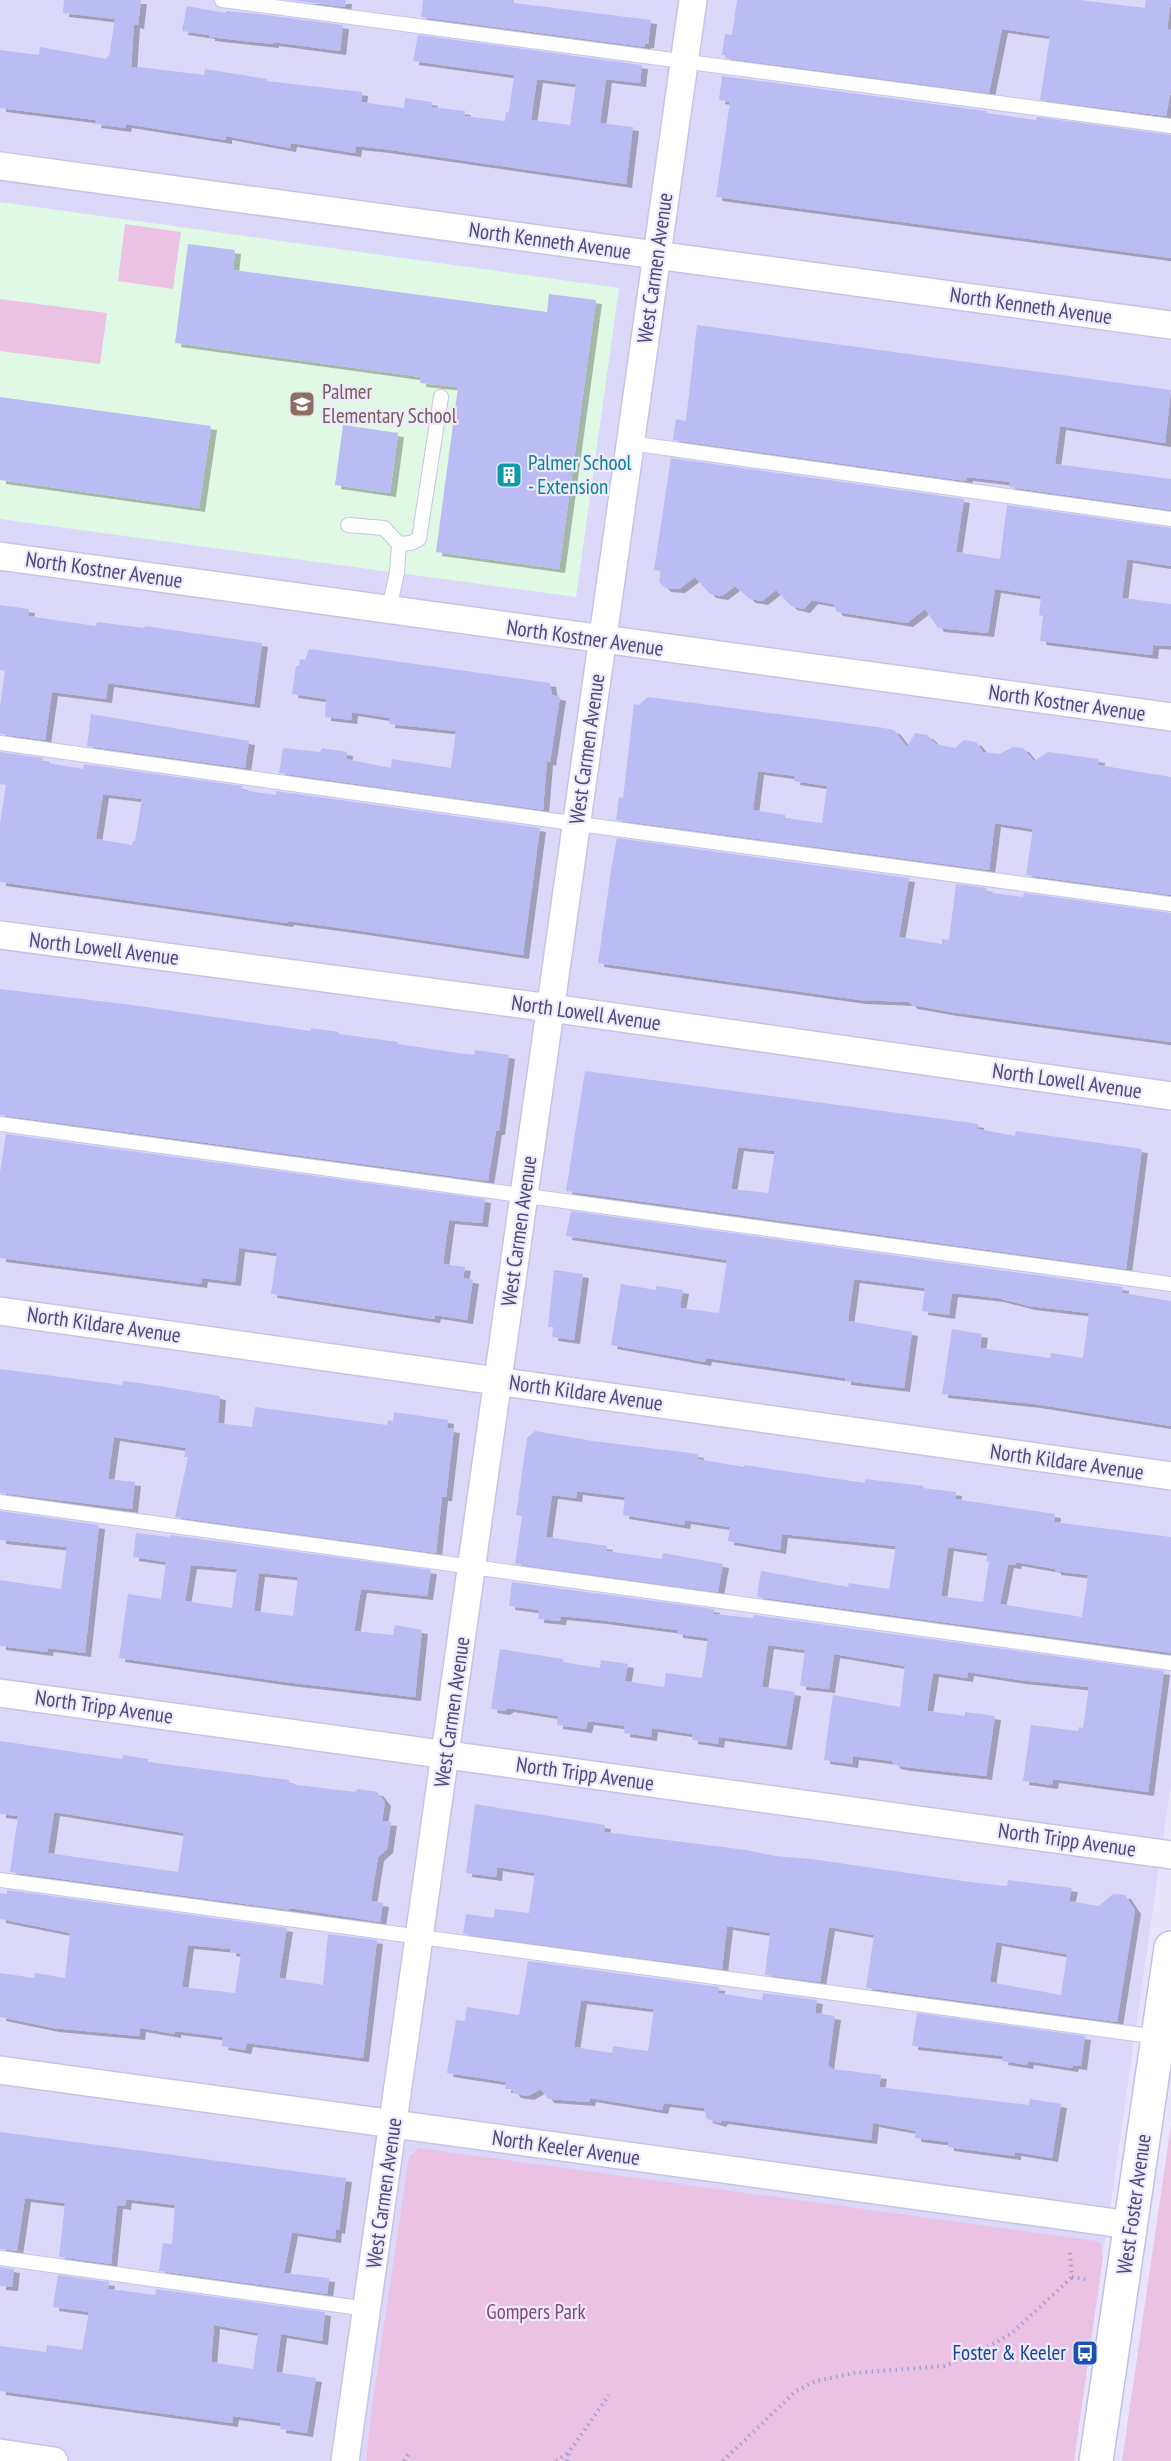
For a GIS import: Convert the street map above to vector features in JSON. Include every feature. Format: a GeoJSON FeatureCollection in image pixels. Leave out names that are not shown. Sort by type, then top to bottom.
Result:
{"type":"FeatureCollection","features":[{"type":"Feature","properties":{"kind":"main road","name":"West Foster Avenue"},"geometry":{"type":"LineString","coordinates":[[1096,2461],[1171,1948]]}},
{"type":"Feature","properties":{"kind":"street","name":"West Carmen Avenue"},"geometry":{"type":"LineString","coordinates":[[345,2461],[693,0]]}},
{"type":"Feature","properties":{"kind":"street","name":"North Kenneth Avenue"},"geometry":{"type":"LineString","coordinates":[[0,166],[1171,325]]}},
{"type":"Feature","properties":{"kind":"street","name":"North Kostner Avenue"},"geometry":{"type":"LineString","coordinates":[[0,556],[1171,717]]}},
{"type":"Feature","properties":{"kind":"street","name":"North Lowell Avenue"},"geometry":{"type":"LineString","coordinates":[[0,935],[551,1008],[1171,1096]]}},
{"type":"Feature","properties":{"kind":"street","name":"North Kildare Avenue"},"geometry":{"type":"LineString","coordinates":[[0,1311],[1171,1476]]}},
{"type":"Feature","properties":{"kind":"street","name":"North Tripp Avenue"},"geometry":{"type":"LineString","coordinates":[[0,1693],[1171,1855]]}},
{"type":"Feature","properties":{"kind":"street","name":"North Keeler Avenue"},"geometry":{"type":"LineString","coordinates":[[0,2070],[1131,2225]]}},
{"type":"Feature","properties":{"kind":"street"},"geometry":{"type":"LineString","coordinates":[[0,2453],[54,2461]]}},
{"type":"Feature","properties":{"kind":"lane"},"geometry":{"type":"LineString","coordinates":[[222,0],[1171,126]]}},
{"type":"Feature","properties":{"kind":"lane"},"geometry":{"type":"LineString","coordinates":[[399,544],[411,543],[419,539],[441,397]]}},
{"type":"Feature","properties":{"kind":"lane"},"geometry":{"type":"LineString","coordinates":[[630,443],[1171,519]]}},
{"type":"Feature","properties":{"kind":"lane"},"geometry":{"type":"LineString","coordinates":[[348,525],[384,528],[399,544],[397,572],[389,610]]}},
{"type":"Feature","properties":{"kind":"lane"},"geometry":{"type":"LineString","coordinates":[[0,743],[1171,904]]}},
{"type":"Feature","properties":{"kind":"lane"},"geometry":{"type":"LineString","coordinates":[[0,1124],[1171,1284]]}},
{"type":"Feature","properties":{"kind":"lane"},"geometry":{"type":"LineString","coordinates":[[0,1502],[472,1569],[1171,1663]]}},
{"type":"Feature","properties":{"kind":"lane"},"geometry":{"type":"LineString","coordinates":[[0,1880],[1158,2037]]}},
{"type":"Feature","properties":{"kind":"lane"},"geometry":{"type":"LineString","coordinates":[[0,2258],[367,2309]]}},
{"type":"Feature","properties":{"kind":"path"},"geometry":{"type":"LineString","coordinates":[[723,2461],[796,2391],[816,2381],[854,2373],[944,2366],[977,2353],[1012,2333],[1072,2277],[1071,2253]]}},
{"type":"Feature","properties":{"kind":"path"},"geometry":{"type":"LineString","coordinates":[[1072,2277],[1090,2280]]}},
{"type":"Feature","properties":{"kind":"path"},"geometry":{"type":"LineString","coordinates":[[556,2461],[569,2452],[609,2395]]}},
{"type":"Feature","properties":{"kind":"path"},"geometry":{"type":"LineString","coordinates":[[567,2461],[569,2452]]}},
{"type":"Feature","properties":{"kind":"path"},"geometry":{"type":"LineString","coordinates":[[404,2461],[409,2453]]}},
{"type":"Feature","properties":{"kind":"shaded area"},"geometry":{"type":"Polygon","coordinates":[[[0,0],[1171,0],[1171,1784],[1103,2257],[1103,2248],[413,2152],[409,2156],[371,2412],[366,2461],[0,2461],[0,0]]]}},
{"type":"Feature","properties":{"kind":"shaded area","name":"Palmer Elementary School"},"geometry":{"type":"Polygon","coordinates":[[[0,202],[619,288],[576,597],[0,519],[0,202]]]}},
{"type":"Feature","properties":{"kind":"green space"},"geometry":{"type":"Polygon","coordinates":[[[125,224],[181,232],[173,289],[118,281],[125,224]]]}},
{"type":"Feature","properties":{"kind":"green space"},"geometry":{"type":"Polygon","coordinates":[[[0,299],[107,313],[100,364],[0,351],[0,299]]]}},
{"type":"Feature","properties":{"kind":"green space"},"geometry":{"type":"Polygon","coordinates":[[[1171,2125],[1171,2461],[1122,2461],[1171,2125]]]}},
{"type":"Feature","properties":{"kind":"green space","name":"Gompers Park"},"geometry":{"type":"Polygon","coordinates":[[[419,2148],[1096,2241],[1101,2244],[1103,2257],[1074,2461],[366,2461],[371,2412],[409,2156],[419,2148]]]}},
{"type":"Feature","properties":{"kind":"building"},"geometry":{"type":"Polygon","coordinates":[[[64,0],[141,0],[138,25],[134,24],[131,68],[204,75],[205,69],[267,79],[267,81],[362,92],[361,102],[404,108],[405,98],[432,102],[431,107],[465,111],[464,116],[505,121],[506,112],[509,112],[514,75],[413,61],[418,35],[642,65],[640,83],[606,79],[600,123],[633,127],[626,184],[384,149],[356,146],[355,153],[291,143],[290,148],[226,136],[226,140],[126,124],[125,128],[95,124],[96,120],[0,108],[0,50],[39,55],[40,47],[107,59],[107,56],[109,57],[115,19],[63,13],[64,0]],[[537,79],[531,120],[570,125],[576,84],[537,79]]]}},
{"type":"Feature","properties":{"kind":"building"},"geometry":{"type":"Polygon","coordinates":[[[290,0],[346,0],[345,7],[290,0]]]}},
{"type":"Feature","properties":{"kind":"building"},"geometry":{"type":"Polygon","coordinates":[[[423,0],[514,0],[514,3],[651,20],[648,44],[645,44],[645,47],[421,17],[423,0]]]}},
{"type":"Feature","properties":{"kind":"building"},"geometry":{"type":"Polygon","coordinates":[[[737,0],[1080,0],[1145,8],[1146,0],[1171,0],[1167,29],[1171,30],[1171,90],[1166,116],[1040,100],[1050,36],[1002,29],[989,93],[725,58],[725,55],[722,55],[725,34],[732,35],[737,0]]]}},
{"type":"Feature","properties":{"kind":"building"},"geometry":{"type":"Polygon","coordinates":[[[187,6],[225,13],[226,11],[258,14],[343,25],[340,51],[273,42],[273,44],[209,37],[209,35],[182,31],[187,6]]]}},
{"type":"Feature","properties":{"kind":"building"},"geometry":{"type":"Polygon","coordinates":[[[722,76],[987,111],[986,113],[1036,120],[1037,117],[1171,135],[1171,258],[716,197],[730,102],[719,100],[722,76]]]}},
{"type":"Feature","properties":{"kind":"building"},"geometry":{"type":"Polygon","coordinates":[[[188,244],[235,250],[233,270],[547,312],[549,294],[596,300],[559,569],[436,552],[458,387],[420,383],[421,377],[175,343],[188,244]]]}},
{"type":"Feature","properties":{"kind":"building"},"geometry":{"type":"Polygon","coordinates":[[[697,325],[1171,390],[1165,443],[1060,426],[1055,464],[1171,479],[1171,510],[1009,487],[1010,482],[967,477],[966,481],[673,440],[676,419],[686,421],[697,325]]]}},
{"type":"Feature","properties":{"kind":"building"},"geometry":{"type":"Polygon","coordinates":[[[0,397],[211,426],[199,508],[0,480],[0,397]]]}},
{"type":"Feature","properties":{"kind":"building"},"geometry":{"type":"Polygon","coordinates":[[[343,425],[398,433],[390,493],[335,485],[343,425]]]}},
{"type":"Feature","properties":{"kind":"building"},"geometry":{"type":"Polygon","coordinates":[[[671,458],[964,499],[956,552],[1000,559],[1007,505],[1171,528],[1171,566],[1127,559],[1122,598],[1171,604],[1171,646],[1153,645],[1152,655],[1040,641],[1043,616],[1039,615],[1041,596],[995,589],[988,633],[938,628],[925,609],[907,623],[837,612],[833,604],[812,600],[804,609],[791,606],[776,590],[762,601],[750,599],[735,586],[722,596],[710,594],[695,577],[679,589],[665,588],[659,582],[661,571],[654,570],[671,458]]]}},
{"type":"Feature","properties":{"kind":"building"},"geometry":{"type":"Polygon","coordinates":[[[0,605],[29,609],[28,616],[96,626],[97,622],[144,628],[145,626],[262,643],[254,704],[108,683],[106,699],[52,692],[45,740],[0,734],[0,706],[5,671],[0,670],[0,605]]]}},
{"type":"Feature","properties":{"kind":"building"},"geometry":{"type":"Polygon","coordinates":[[[309,649],[550,683],[552,695],[560,697],[550,762],[547,761],[543,810],[279,773],[283,748],[320,752],[322,748],[347,752],[346,759],[391,768],[392,759],[451,768],[456,731],[389,724],[390,718],[352,712],[351,720],[325,717],[326,699],[292,694],[296,666],[299,666],[300,659],[305,660],[309,649]]]}},
{"type":"Feature","properties":{"kind":"building"},"geometry":{"type":"Polygon","coordinates":[[[648,697],[884,728],[894,730],[907,747],[915,733],[927,735],[936,744],[955,748],[964,740],[976,742],[983,752],[999,754],[1013,747],[1023,748],[1034,761],[1048,752],[1099,759],[1098,765],[1171,777],[1171,895],[1026,875],[1033,829],[995,823],[989,870],[616,820],[619,797],[623,798],[634,704],[639,705],[648,697]],[[758,771],[753,810],[785,815],[785,818],[822,823],[827,786],[794,781],[795,776],[758,771]]]}},
{"type":"Feature","properties":{"kind":"building"},"geometry":{"type":"Polygon","coordinates":[[[91,714],[249,741],[245,768],[87,746],[91,714]]]}},
{"type":"Feature","properties":{"kind":"building"},"geometry":{"type":"Polygon","coordinates":[[[0,752],[43,758],[42,762],[83,769],[84,764],[242,786],[242,790],[276,795],[276,791],[540,828],[523,955],[0,882],[0,824],[6,785],[0,784],[0,752]],[[103,794],[96,839],[132,845],[135,841],[142,799],[103,794]]]}},
{"type":"Feature","properties":{"kind":"building"},"geometry":{"type":"Polygon","coordinates":[[[617,838],[909,878],[899,937],[942,944],[942,939],[949,940],[956,884],[987,888],[986,892],[1023,897],[1024,893],[1171,913],[1171,1042],[951,1012],[912,1005],[909,1002],[860,1000],[598,963],[617,838]]]}},
{"type":"Feature","properties":{"kind":"building"},"geometry":{"type":"Polygon","coordinates":[[[0,989],[132,1005],[311,1031],[311,1028],[458,1053],[474,1055],[475,1050],[509,1055],[499,1131],[496,1131],[488,1181],[0,1115],[0,989]]]}},
{"type":"Feature","properties":{"kind":"building"},"geometry":{"type":"Polygon","coordinates":[[[585,1071],[978,1124],[978,1129],[1015,1136],[1016,1131],[1142,1149],[1126,1269],[566,1191],[585,1071]],[[738,1147],[731,1189],[768,1193],[775,1151],[738,1147]]]}},
{"type":"Feature","properties":{"kind":"building"},"geometry":{"type":"Polygon","coordinates":[[[6,1134],[485,1199],[482,1223],[449,1220],[443,1264],[465,1267],[463,1278],[473,1280],[467,1320],[435,1315],[434,1319],[271,1294],[277,1253],[239,1248],[235,1282],[202,1278],[201,1284],[0,1258],[0,1172],[6,1134]]]}},
{"type":"Feature","properties":{"kind":"building"},"geometry":{"type":"Polygon","coordinates":[[[571,1211],[1123,1287],[1122,1293],[1171,1301],[1171,1426],[1035,1404],[942,1394],[952,1329],[982,1334],[980,1348],[1050,1358],[1051,1353],[1083,1358],[1089,1313],[1029,1306],[998,1298],[952,1293],[949,1315],[922,1311],[925,1288],[854,1279],[848,1321],[912,1332],[904,1388],[845,1381],[845,1378],[706,1358],[705,1362],[611,1345],[621,1284],[656,1290],[656,1286],[683,1290],[680,1308],[719,1313],[727,1260],[566,1236],[571,1211]]]}},
{"type":"Feature","properties":{"kind":"building"},"geometry":{"type":"Polygon","coordinates":[[[554,1270],[583,1274],[574,1340],[552,1337],[553,1327],[548,1327],[554,1270]]]}},
{"type":"Feature","properties":{"kind":"building"},"geometry":{"type":"Polygon","coordinates":[[[0,1369],[122,1385],[123,1381],[220,1396],[218,1423],[252,1427],[255,1407],[387,1425],[388,1420],[393,1421],[394,1412],[448,1420],[447,1428],[454,1429],[446,1497],[442,1497],[436,1553],[175,1517],[188,1457],[184,1457],[186,1448],[114,1437],[108,1479],[135,1482],[132,1509],[0,1493],[0,1369]]]}},
{"type":"Feature","properties":{"kind":"building"},"geometry":{"type":"Polygon","coordinates":[[[535,1431],[698,1454],[697,1459],[744,1467],[744,1465],[865,1483],[865,1479],[924,1486],[923,1488],[956,1492],[955,1499],[1055,1514],[1054,1522],[1171,1537],[1171,1653],[757,1597],[761,1571],[848,1587],[849,1583],[889,1589],[896,1546],[782,1534],[780,1550],[728,1541],[730,1527],[685,1520],[684,1525],[623,1515],[625,1497],[577,1491],[576,1498],[552,1495],[546,1537],[607,1546],[606,1551],[662,1559],[663,1553],[723,1564],[718,1592],[515,1564],[522,1516],[516,1515],[527,1438],[535,1431]],[[948,1547],[941,1596],[983,1602],[989,1562],[986,1561],[988,1553],[948,1547]],[[1016,1562],[1015,1565],[1008,1564],[1000,1604],[1082,1617],[1088,1575],[1055,1571],[1055,1569],[1016,1562]]]}},
{"type":"Feature","properties":{"kind":"building"},"geometry":{"type":"Polygon","coordinates":[[[0,1511],[99,1525],[85,1653],[48,1648],[47,1652],[0,1646],[0,1580],[61,1589],[67,1547],[0,1540],[0,1511]]]}},
{"type":"Feature","properties":{"kind":"building"},"geometry":{"type":"Polygon","coordinates":[[[136,1533],[169,1537],[171,1535],[431,1570],[427,1596],[361,1589],[354,1631],[393,1635],[395,1625],[422,1630],[415,1697],[285,1682],[119,1658],[128,1594],[161,1599],[166,1562],[133,1557],[136,1533]],[[191,1565],[185,1601],[232,1608],[237,1569],[191,1565]],[[259,1573],[254,1611],[293,1616],[298,1577],[259,1573]]]}},
{"type":"Feature","properties":{"kind":"building"},"geometry":{"type":"Polygon","coordinates":[[[512,1582],[714,1609],[713,1614],[753,1618],[754,1615],[1164,1671],[1148,1792],[1053,1779],[1052,1785],[1023,1781],[1031,1725],[1078,1731],[1079,1727],[1083,1728],[1089,1687],[968,1672],[967,1678],[933,1673],[927,1711],[965,1716],[965,1712],[995,1716],[986,1776],[905,1767],[895,1765],[892,1761],[853,1756],[852,1764],[824,1760],[833,1695],[900,1707],[905,1666],[834,1654],[829,1689],[800,1686],[805,1650],[768,1645],[762,1687],[795,1692],[786,1746],[719,1737],[718,1744],[692,1740],[693,1734],[652,1728],[651,1737],[624,1733],[625,1726],[588,1721],[586,1729],[557,1725],[558,1716],[508,1708],[504,1711],[491,1709],[500,1649],[563,1659],[563,1662],[600,1668],[601,1660],[628,1664],[625,1681],[664,1687],[666,1673],[702,1678],[708,1638],[677,1634],[677,1630],[600,1620],[561,1616],[560,1621],[538,1619],[539,1610],[509,1606],[512,1582]]]}},
{"type":"Feature","properties":{"kind":"building"},"geometry":{"type":"Polygon","coordinates":[[[0,1741],[122,1759],[123,1755],[148,1759],[148,1762],[289,1780],[289,1784],[355,1792],[358,1789],[377,1792],[385,1802],[382,1821],[391,1822],[387,1849],[378,1857],[371,1901],[383,1903],[380,1922],[290,1908],[290,1910],[10,1872],[18,1816],[0,1814],[0,1741]],[[54,1812],[48,1853],[178,1872],[184,1833],[54,1812]]]}},
{"type":"Feature","properties":{"kind":"building"},"geometry":{"type":"Polygon","coordinates":[[[475,1804],[605,1825],[604,1832],[970,1882],[1007,1886],[1008,1880],[1072,1888],[1069,1901],[1099,1906],[1113,1894],[1125,1895],[1135,1910],[1117,2022],[866,1988],[874,1935],[829,1927],[820,1982],[765,1975],[770,1933],[727,1926],[722,1969],[463,1934],[466,1914],[494,1918],[495,1909],[529,1913],[535,1873],[497,1867],[496,1877],[466,1873],[475,1804]],[[996,1942],[990,1982],[1061,1995],[1066,1954],[996,1942]]]}},
{"type":"Feature","properties":{"kind":"building"},"geometry":{"type":"Polygon","coordinates":[[[7,1890],[287,1928],[279,1978],[323,1985],[328,1934],[377,1940],[363,2058],[247,2043],[245,2050],[222,2046],[223,2037],[175,2031],[175,2034],[140,2028],[139,2036],[53,2028],[0,2017],[0,1973],[34,1978],[35,1973],[65,1978],[70,1933],[0,1919],[0,1893],[7,1894],[7,1890]],[[188,1945],[182,1987],[235,1993],[241,1954],[230,1952],[230,1949],[188,1945]]]}},
{"type":"Feature","properties":{"kind":"building"},"geometry":{"type":"Polygon","coordinates":[[[528,1961],[719,1987],[718,1993],[762,2000],[763,1993],[817,2000],[815,2013],[835,2016],[828,2066],[833,2069],[881,2075],[879,2087],[1029,2105],[1030,2099],[1061,2104],[1052,2158],[1015,2152],[1015,2156],[948,2147],[948,2142],[915,2138],[916,2131],[873,2123],[871,2140],[722,2120],[720,2123],[707,2119],[704,2108],[664,2103],[662,2110],[590,2098],[589,2102],[548,2099],[541,2089],[528,2096],[515,2094],[511,2089],[505,2089],[506,2082],[447,2073],[456,2020],[465,2021],[467,2007],[519,2015],[528,1961]],[[581,2000],[574,2047],[612,2053],[613,2046],[648,2051],[654,2009],[581,2000]]]}},
{"type":"Feature","properties":{"kind":"building"},"geometry":{"type":"Polygon","coordinates":[[[917,2013],[1085,2036],[1081,2066],[1073,2065],[1072,2068],[1028,2061],[1027,2065],[1002,2061],[1003,2056],[912,2046],[917,2013]]]}},
{"type":"Feature","properties":{"kind":"building"},"geometry":{"type":"Polygon","coordinates":[[[0,2132],[346,2178],[339,2230],[336,2229],[335,2239],[292,2232],[284,2273],[329,2278],[327,2294],[159,2271],[163,2243],[172,2244],[175,2205],[126,2199],[125,2206],[117,2205],[111,2264],[59,2257],[65,2203],[25,2198],[17,2251],[0,2249],[0,2132]]]}},
{"type":"Feature","properties":{"kind":"building"},"geometry":{"type":"Polygon","coordinates":[[[0,2267],[14,2269],[12,2287],[0,2286],[0,2267]]]}},
{"type":"Feature","properties":{"kind":"building"},"geometry":{"type":"Polygon","coordinates":[[[58,2275],[109,2282],[108,2289],[155,2295],[156,2289],[325,2312],[322,2341],[281,2334],[276,2372],[316,2378],[307,2433],[280,2429],[281,2423],[233,2416],[232,2423],[0,2391],[0,2346],[46,2352],[47,2345],[82,2350],[89,2312],[53,2307],[58,2275]],[[214,2325],[211,2362],[253,2369],[258,2333],[214,2325]]]}},
{"type":"Feature","properties":{"kind":"place","name":"Palmer Elementary School"},"geometry":{"type":"Point","coordinates":[302,404]}},
{"type":"Feature","properties":{"kind":"place","name":"Palmer School - Extension"},"geometry":{"type":"Point","coordinates":[509,475]}},
{"type":"Feature","properties":{"kind":"place","name":"Foster & Keeler"},"geometry":{"type":"Point","coordinates":[1085,2353]}}]}
